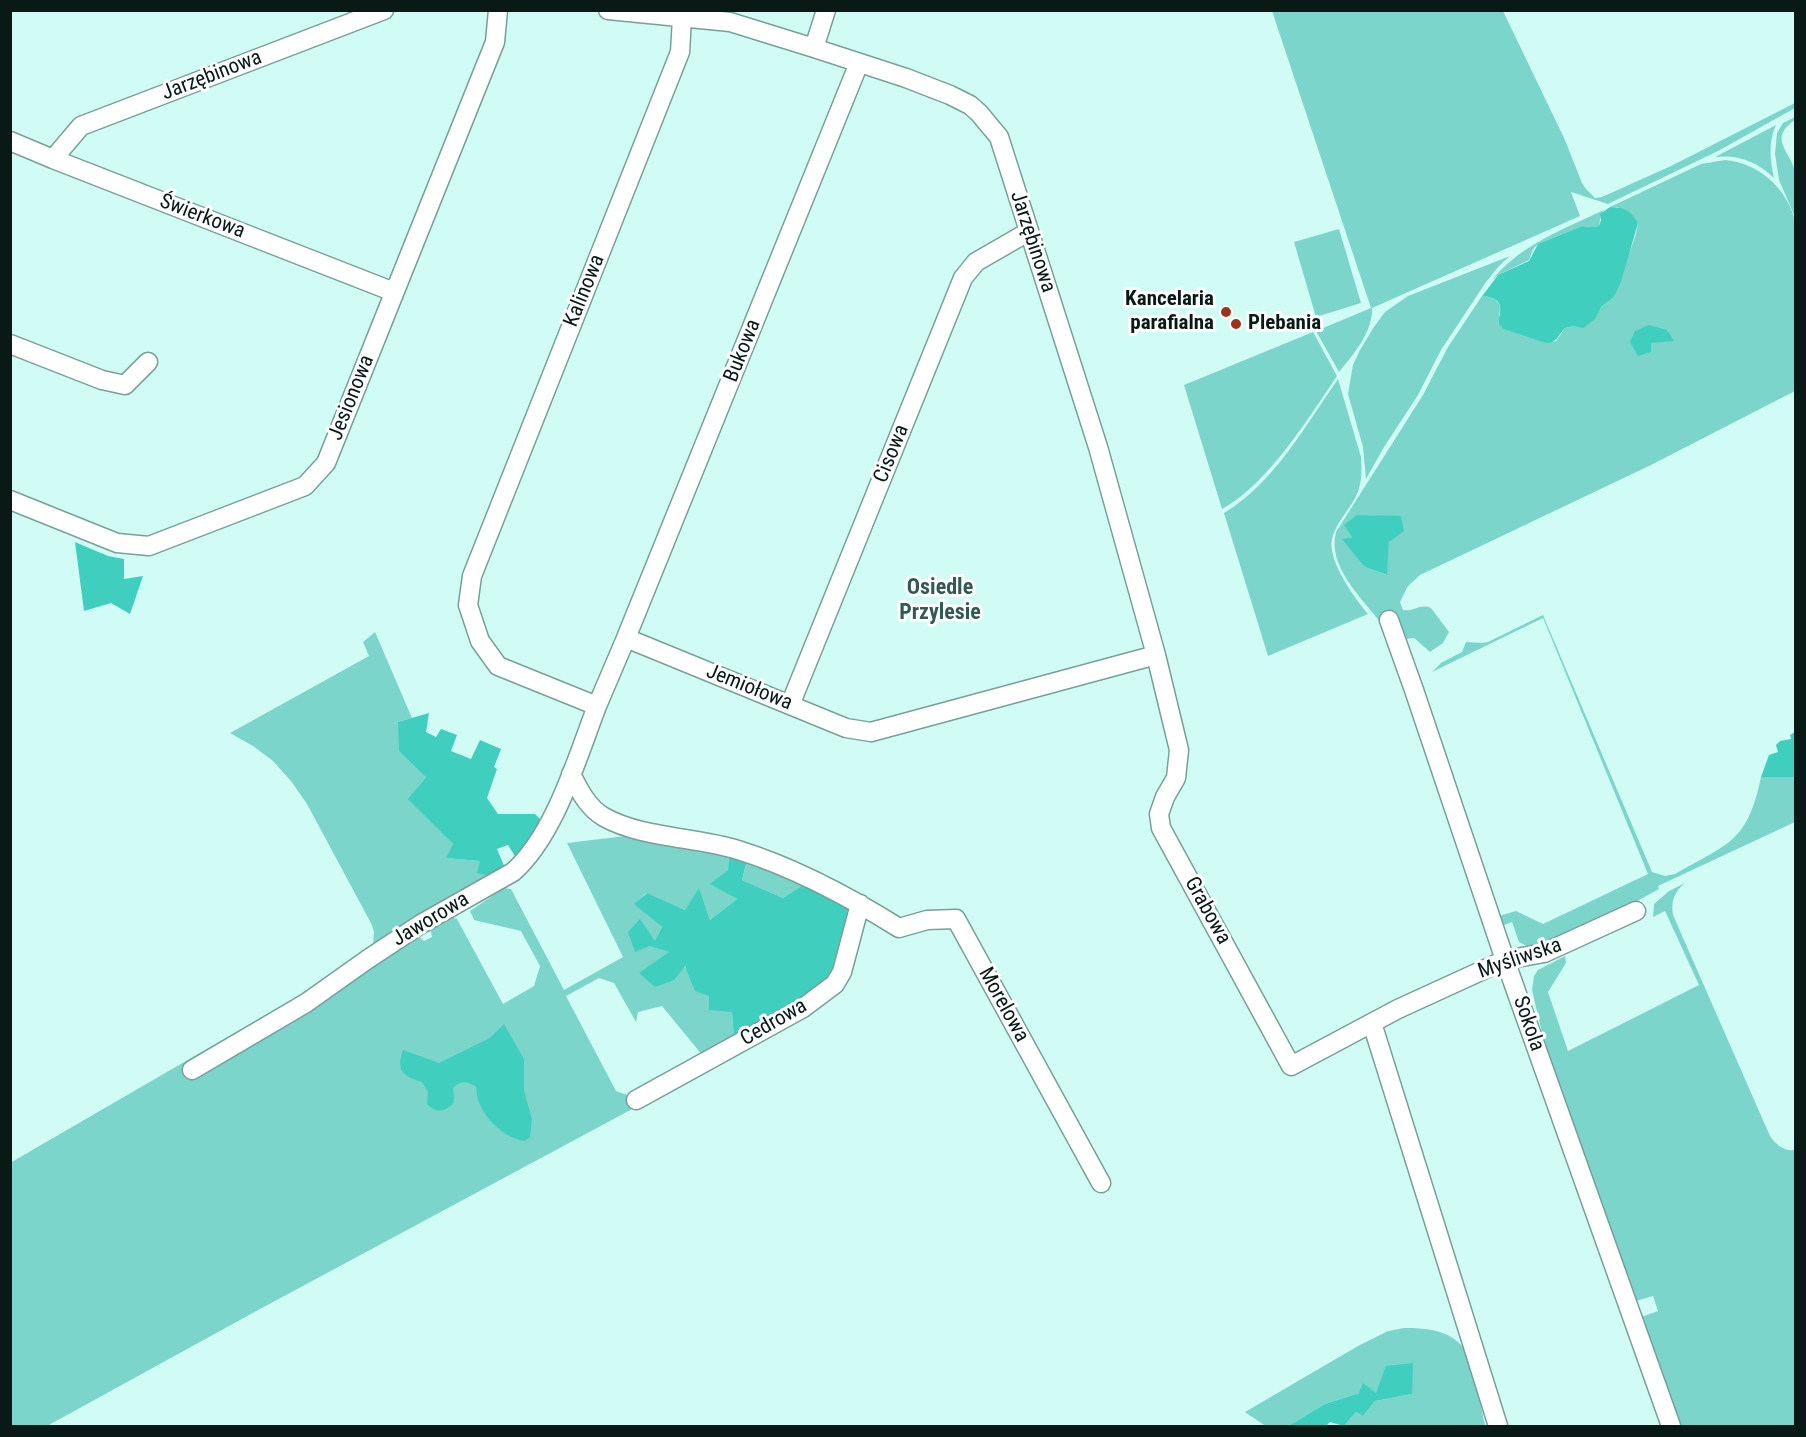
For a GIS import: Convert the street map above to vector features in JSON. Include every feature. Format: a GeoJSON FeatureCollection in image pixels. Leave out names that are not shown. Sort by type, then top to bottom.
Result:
{"type":"FeatureCollection","features":[{"type":"Feature","properties":{"kind":"street","name":"Jarzębinowa"},"geometry":{"type":"LineString","coordinates":[[53,159],[81,126],[345,18],[384,10]]}},
{"type":"Feature","properties":{"kind":"street","name":"Jesionowa"},"geometry":{"type":"LineString","coordinates":[[10,500],[117,543],[149,546],[305,486],[326,463],[495,42],[498,10]]}},
{"type":"Feature","properties":{"kind":"street","name":"Jarzębinowa"},"geometry":{"type":"LineString","coordinates":[[608,10],[730,22],[814,48],[950,95],[980,113],[999,137],[1098,447],[1156,656],[1179,750]]}},
{"type":"Feature","properties":{"kind":"street"},"geometry":{"type":"LineString","coordinates":[[814,48],[826,10]]}},
{"type":"Feature","properties":{"kind":"street","name":"Kalinowa"},"geometry":{"type":"LineString","coordinates":[[597,706],[498,666],[480,641],[468,605],[472,576],[680,52],[682,18]]}},
{"type":"Feature","properties":{"kind":"street","name":"Bukowa"},"geometry":{"type":"LineString","coordinates":[[626,638],[859,63]]}},
{"type":"Feature","properties":{"kind":"street","name":"Świerkowa"},"geometry":{"type":"LineString","coordinates":[[10,141],[394,292]]}},
{"type":"Feature","properties":{"kind":"street","name":"Cisowa"},"geometry":{"type":"LineString","coordinates":[[790,705],[963,278],[976,262],[1029,232]]}},
{"type":"Feature","properties":{"kind":"street"},"geometry":{"type":"LineString","coordinates":[[10,344],[102,380],[125,385],[148,362]]}},
{"type":"Feature","properties":{"kind":"street","name":"Sokola"},"geometry":{"type":"LineString","coordinates":[[1389,620],[1505,960],[1671,1426]]}},
{"type":"Feature","properties":{"kind":"street"},"geometry":{"type":"LineString","coordinates":[[597,706],[626,638]]}},
{"type":"Feature","properties":{"kind":"street","name":"Jemiołowa"},"geometry":{"type":"LineString","coordinates":[[626,638],[846,728],[871,732],[1156,656]]}},
{"type":"Feature","properties":{"kind":"street","name":"Jaworowa"},"geometry":{"type":"LineString","coordinates":[[192,1070],[306,1003],[368,958],[421,924],[513,872],[539,844],[571,774],[597,706]]}},
{"type":"Feature","properties":{"kind":"street","name":"Grabowa"},"geometry":{"type":"LineString","coordinates":[[1179,750],[1176,778],[1165,797],[1159,814],[1161,828],[1291,1066]]}},
{"type":"Feature","properties":{"kind":"street"},"geometry":{"type":"LineString","coordinates":[[571,774],[581,793],[594,809],[613,822],[737,849],[805,875],[860,904]]}},
{"type":"Feature","properties":{"kind":"street","name":"Cedrowa"},"geometry":{"type":"LineString","coordinates":[[636,1100],[803,1008],[835,984],[842,972],[860,904]]}},
{"type":"Feature","properties":{"kind":"street","name":"Morelowa"},"geometry":{"type":"LineString","coordinates":[[860,904],[899,928],[927,920],[956,919],[1101,1183]]}},
{"type":"Feature","properties":{"kind":"street","name":"Myśliwska"},"geometry":{"type":"LineString","coordinates":[[1291,1066],[1372,1023],[1505,960],[1544,953],[1636,911]]}},
{"type":"Feature","properties":{"kind":"street"},"geometry":{"type":"LineString","coordinates":[[1372,1023],[1498,1426]]}},
{"type":"Feature","properties":{"kind":"green space"},"geometry":{"type":"Polygon","coordinates":[[[1272,11],[1503,11],[1565,140],[1582,183],[1595,198],[1671,166],[1795,103],[1795,108],[1720,150],[1608,204],[1571,192],[1580,216],[1372,308],[1366,334],[1339,372],[1316,331],[1371,308],[1272,11]]]}},
{"type":"Feature","properties":{"kind":"green space"},"geometry":{"type":"Polygon","coordinates":[[[1795,117],[1783,133],[1782,139],[1796,174],[1795,217],[1779,180],[1775,154],[1777,133],[1783,123],[1795,117]]]}},
{"type":"Feature","properties":{"kind":"green space"},"geometry":{"type":"Polygon","coordinates":[[[1776,125],[1770,151],[1774,178],[1747,160],[1715,157],[1776,125]]]}},
{"type":"Feature","properties":{"kind":"green space"},"geometry":{"type":"Polygon","coordinates":[[[1725,160],[1749,166],[1778,187],[1791,208],[1797,231],[1795,391],[1651,465],[1420,575],[1408,586],[1400,602],[1403,610],[1424,606],[1431,608],[1449,632],[1443,643],[1430,652],[1414,638],[1405,639],[1391,619],[1380,622],[1355,592],[1336,557],[1336,532],[1423,395],[1448,347],[1484,296],[1498,302],[1499,316],[1546,343],[1556,341],[1565,328],[1583,327],[1594,319],[1601,307],[1614,297],[1636,234],[1638,223],[1618,207],[1610,207],[1701,164],[1725,160]],[[1357,515],[1352,537],[1343,539],[1364,565],[1386,575],[1389,542],[1401,517],[1357,515]]]}},
{"type":"Feature","properties":{"kind":"green space"},"geometry":{"type":"Polygon","coordinates":[[[1610,207],[1627,210],[1638,223],[1621,282],[1614,297],[1601,307],[1595,319],[1583,328],[1573,326],[1565,328],[1550,343],[1504,329],[1499,324],[1500,305],[1498,302],[1484,296],[1480,299],[1498,275],[1529,261],[1538,244],[1582,226],[1599,226],[1600,214],[1610,207]]]}},
{"type":"Feature","properties":{"kind":"green space"},"geometry":{"type":"Polygon","coordinates":[[[1604,210],[1599,226],[1582,226],[1538,244],[1533,249],[1529,260],[1492,280],[1529,247],[1604,210]]]}},
{"type":"Feature","properties":{"kind":"green space"},"geometry":{"type":"Polygon","coordinates":[[[1339,229],[1361,303],[1316,317],[1294,242],[1339,229]]]}},
{"type":"Feature","properties":{"kind":"green space"},"geometry":{"type":"Polygon","coordinates":[[[1510,256],[1486,282],[1441,350],[1418,395],[1366,479],[1363,447],[1348,394],[1353,365],[1374,327],[1385,312],[1408,296],[1510,256]]]}},
{"type":"Feature","properties":{"kind":"green space"},"geometry":{"type":"Polygon","coordinates":[[[1649,325],[1667,330],[1674,341],[1651,343],[1651,352],[1638,356],[1630,342],[1635,331],[1649,325]]]}},
{"type":"Feature","properties":{"kind":"green space"},"geometry":{"type":"Polygon","coordinates":[[[1313,332],[1337,376],[1300,431],[1271,467],[1239,498],[1222,509],[1184,385],[1313,332]]]}},
{"type":"Feature","properties":{"kind":"green space"},"geometry":{"type":"Polygon","coordinates":[[[1338,379],[1361,457],[1361,471],[1357,494],[1337,527],[1332,539],[1332,548],[1343,579],[1368,614],[1268,656],[1224,513],[1242,501],[1273,470],[1301,434],[1338,379]]]}},
{"type":"Feature","properties":{"kind":"green space"},"geometry":{"type":"Polygon","coordinates":[[[1357,515],[1401,516],[1404,531],[1389,542],[1387,575],[1364,566],[1342,539],[1352,537],[1344,525],[1357,515]]]}},
{"type":"Feature","properties":{"kind":"green space"},"geometry":{"type":"Polygon","coordinates":[[[75,542],[108,556],[124,559],[124,579],[143,576],[130,614],[111,603],[84,611],[75,542]]]}},
{"type":"Feature","properties":{"kind":"green space"},"geometry":{"type":"Polygon","coordinates":[[[1543,615],[1652,872],[1665,876],[1675,874],[1733,839],[1749,816],[1761,777],[1795,777],[1795,822],[1658,886],[1659,889],[1628,906],[1540,945],[1527,946],[1519,942],[1512,922],[1504,925],[1501,923],[1502,915],[1516,911],[1543,924],[1648,874],[1543,618],[1432,672],[1441,663],[1462,652],[1466,642],[1488,642],[1543,615]]]}},
{"type":"Feature","properties":{"kind":"green space"},"geometry":{"type":"Polygon","coordinates":[[[375,632],[412,718],[398,722],[426,777],[409,799],[453,844],[447,858],[481,861],[492,876],[373,945],[372,925],[307,804],[273,761],[230,733],[369,656],[363,642],[375,632]]]}},
{"type":"Feature","properties":{"kind":"green space"},"geometry":{"type":"Polygon","coordinates":[[[429,713],[426,732],[436,737],[441,729],[457,735],[451,751],[471,759],[480,740],[501,749],[487,798],[498,814],[535,814],[542,821],[516,858],[508,845],[497,849],[505,868],[492,876],[477,873],[480,861],[446,858],[453,844],[408,799],[426,777],[399,751],[398,722],[429,713]]]}},
{"type":"Feature","properties":{"kind":"green space"},"geometry":{"type":"Polygon","coordinates":[[[1795,732],[1795,777],[1761,777],[1769,755],[1778,752],[1776,745],[1780,741],[1791,739],[1790,735],[1795,732]]]}},
{"type":"Feature","properties":{"kind":"green space"},"geometry":{"type":"Polygon","coordinates":[[[634,835],[729,855],[728,870],[711,884],[737,899],[710,920],[699,889],[685,910],[646,893],[635,904],[662,927],[655,942],[649,946],[670,952],[639,974],[684,966],[709,996],[732,1012],[734,1040],[703,1056],[662,1006],[638,1012],[636,1022],[614,983],[599,978],[566,996],[616,1091],[630,1096],[636,1107],[47,1426],[11,1426],[10,1163],[341,971],[417,935],[424,941],[432,937],[430,927],[451,917],[457,919],[503,1004],[534,986],[540,966],[521,931],[474,920],[470,911],[504,888],[511,889],[564,990],[623,957],[567,843],[634,835]]]}},
{"type":"Feature","properties":{"kind":"green space"},"geometry":{"type":"Polygon","coordinates":[[[729,855],[747,860],[742,880],[783,898],[806,883],[848,907],[849,910],[838,963],[829,979],[805,1000],[734,1040],[732,1012],[709,1010],[709,996],[695,991],[685,966],[674,980],[655,987],[639,973],[669,952],[649,946],[635,952],[628,932],[640,919],[655,941],[662,927],[634,904],[647,893],[685,910],[699,888],[710,920],[737,899],[710,884],[728,870],[729,855]]]}},
{"type":"Feature","properties":{"kind":"green space"},"geometry":{"type":"Polygon","coordinates":[[[747,860],[806,883],[783,898],[742,880],[747,860]]]}},
{"type":"Feature","properties":{"kind":"green space"},"geometry":{"type":"Polygon","coordinates":[[[1685,883],[1674,897],[1673,915],[1770,1136],[1781,1147],[1795,1150],[1795,1426],[1677,1426],[1641,1317],[1658,1311],[1653,1296],[1636,1301],[1548,1058],[1532,990],[1534,976],[1538,970],[1565,956],[1566,963],[1548,992],[1568,1051],[1699,985],[1665,911],[1653,917],[1654,904],[1669,891],[1685,883]]]}},
{"type":"Feature","properties":{"kind":"green space"},"geometry":{"type":"Polygon","coordinates":[[[504,1024],[524,1059],[524,1090],[532,1120],[530,1137],[525,1141],[507,1135],[492,1122],[480,1105],[476,1087],[473,1085],[464,1082],[456,1085],[453,1088],[454,1102],[448,1108],[437,1110],[430,1107],[427,1104],[428,1092],[422,1082],[405,1075],[400,1063],[403,1050],[439,1063],[490,1038],[504,1024]]]}},
{"type":"Feature","properties":{"kind":"green space"},"geometry":{"type":"Polygon","coordinates":[[[1404,1328],[1428,1330],[1446,1335],[1459,1343],[1468,1354],[1473,1369],[1485,1425],[1344,1426],[1356,1412],[1363,1416],[1375,1401],[1412,1394],[1412,1363],[1376,1393],[1359,1393],[1325,1404],[1288,1426],[1264,1425],[1245,1412],[1358,1346],[1388,1331],[1404,1328]]]}},
{"type":"Feature","properties":{"kind":"green space"},"geometry":{"type":"Polygon","coordinates":[[[1413,1363],[1412,1394],[1375,1401],[1363,1416],[1356,1412],[1344,1426],[1330,1422],[1326,1426],[1288,1426],[1325,1404],[1359,1393],[1363,1383],[1376,1393],[1386,1366],[1413,1363]]]}},
{"type":"Feature","properties":{"kind":"place","name":"Kancelaria parafialna"},"geometry":{"type":"Point","coordinates":[1226,312]}},
{"type":"Feature","properties":{"kind":"place","name":"Plebania"},"geometry":{"type":"Point","coordinates":[1236,324]}},
{"type":"Feature","properties":{"kind":"district","name":"Osiedle Przylesie"},"geometry":{"type":"Point","coordinates":[940,600]}}]}
